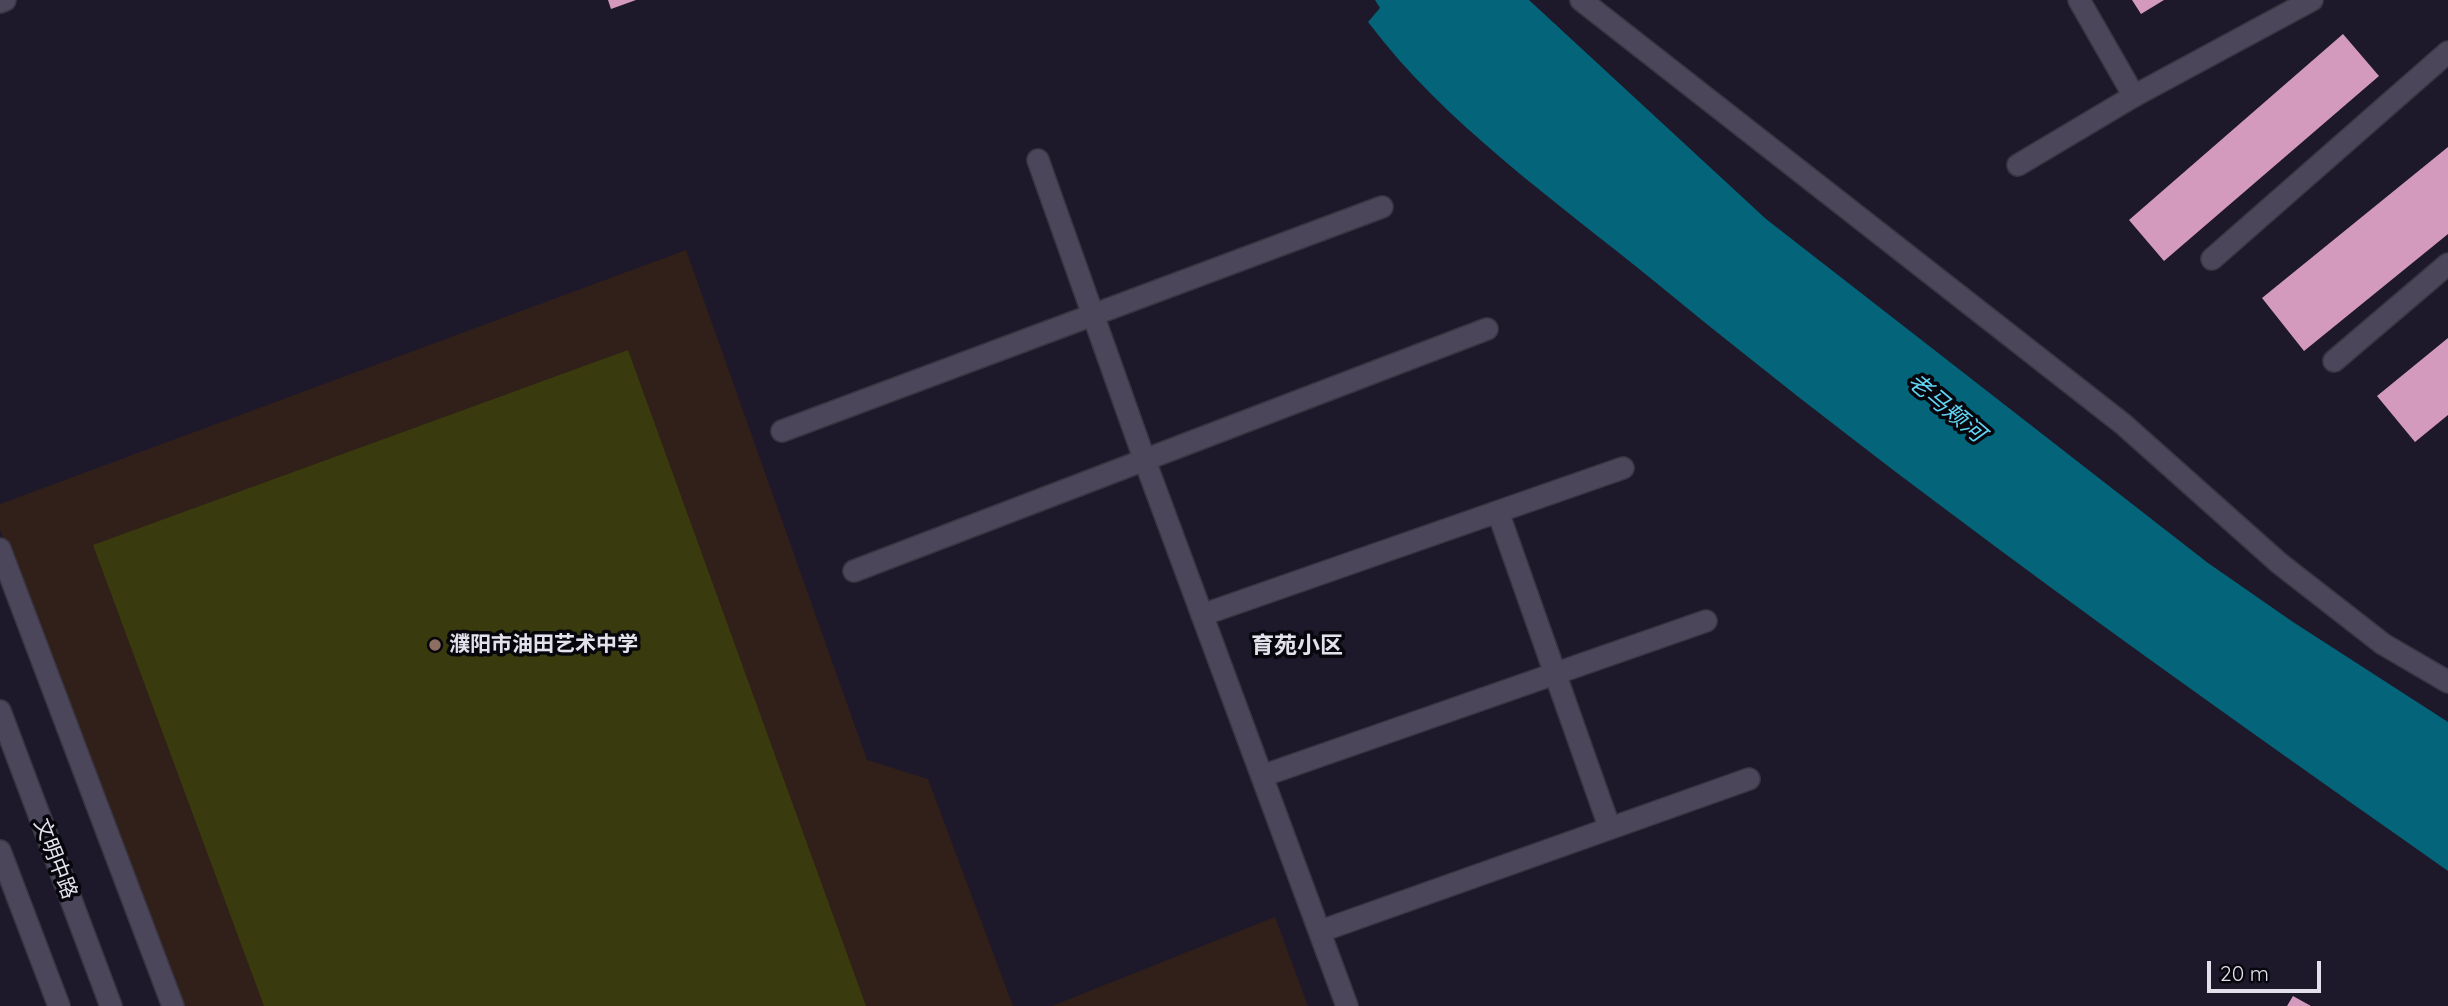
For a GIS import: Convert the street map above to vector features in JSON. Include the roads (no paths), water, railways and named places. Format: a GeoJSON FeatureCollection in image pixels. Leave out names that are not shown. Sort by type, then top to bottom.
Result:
{"type":"FeatureCollection","features":[{"type":"Feature","properties":{"kind":"street"},"geometry":{"type":"LineString","coordinates":[[1581,0],[2123,424],[2300,579],[2383,644],[2448,682]]}},
{"type":"Feature","properties":{"kind":"street"},"geometry":{"type":"LineString","coordinates":[[2079,0],[2134,96]]}},
{"type":"Feature","properties":{"kind":"street"},"geometry":{"type":"LineString","coordinates":[[2018,165],[2134,96],[2312,0]]}},
{"type":"Feature","properties":{"kind":"street"},"geometry":{"type":"LineString","coordinates":[[2212,259],[2448,52]]}},
{"type":"Feature","properties":{"kind":"street"},"geometry":{"type":"LineString","coordinates":[[1038,160],[1144,461],[1347,1006]]}},
{"type":"Feature","properties":{"kind":"street"},"geometry":{"type":"LineString","coordinates":[[782,431],[1092,313],[1382,207]]}},
{"type":"Feature","properties":{"kind":"street"},"geometry":{"type":"LineString","coordinates":[[2334,361],[2448,264]]}},
{"type":"Feature","properties":{"kind":"street"},"geometry":{"type":"LineString","coordinates":[[854,571],[1487,329]]}},
{"type":"Feature","properties":{"kind":"street"},"geometry":{"type":"LineString","coordinates":[[1202,615],[1623,468]]}},
{"type":"Feature","properties":{"kind":"street"},"geometry":{"type":"LineString","coordinates":[[1498,512],[1609,826]]}},
{"type":"Feature","properties":{"kind":"street"},"geometry":{"type":"LineString","coordinates":[[0,549],[173,1006]]}},
{"type":"Feature","properties":{"kind":"street"},"geometry":{"type":"LineString","coordinates":[[1262,776],[1706,621]]}},
{"type":"Feature","properties":{"kind":"street","name":"文明中路"},"geometry":{"type":"LineString","coordinates":[[0,711],[111,1006]]}},
{"type":"Feature","properties":{"kind":"street"},"geometry":{"type":"LineString","coordinates":[[1321,931],[1609,826],[1749,779]]}},
{"type":"Feature","properties":{"kind":"street"},"geometry":{"type":"LineString","coordinates":[[0,851],[59,1006]]}},
{"type":"Feature","properties":{"kind":"water","name":"老马颊河"},"geometry":{"type":"Polygon","coordinates":[[[1375,0],[1529,0],[1766,219],[2208,563],[2293,622],[2448,722],[2448,871],[2145,656],[1946,510],[1750,359],[1541,191],[1466,128],[1398,59],[1368,22],[1380,8],[1375,0]]]}},
{"type":"Feature","properties":{"kind":"place","name":"濮阳市油田艺术中学"},"geometry":{"type":"Point","coordinates":[435,645]}},
{"type":"Feature","properties":{"kind":"district","name":"育苑小区"},"geometry":{"type":"Point","coordinates":[1297,646]}}]}
